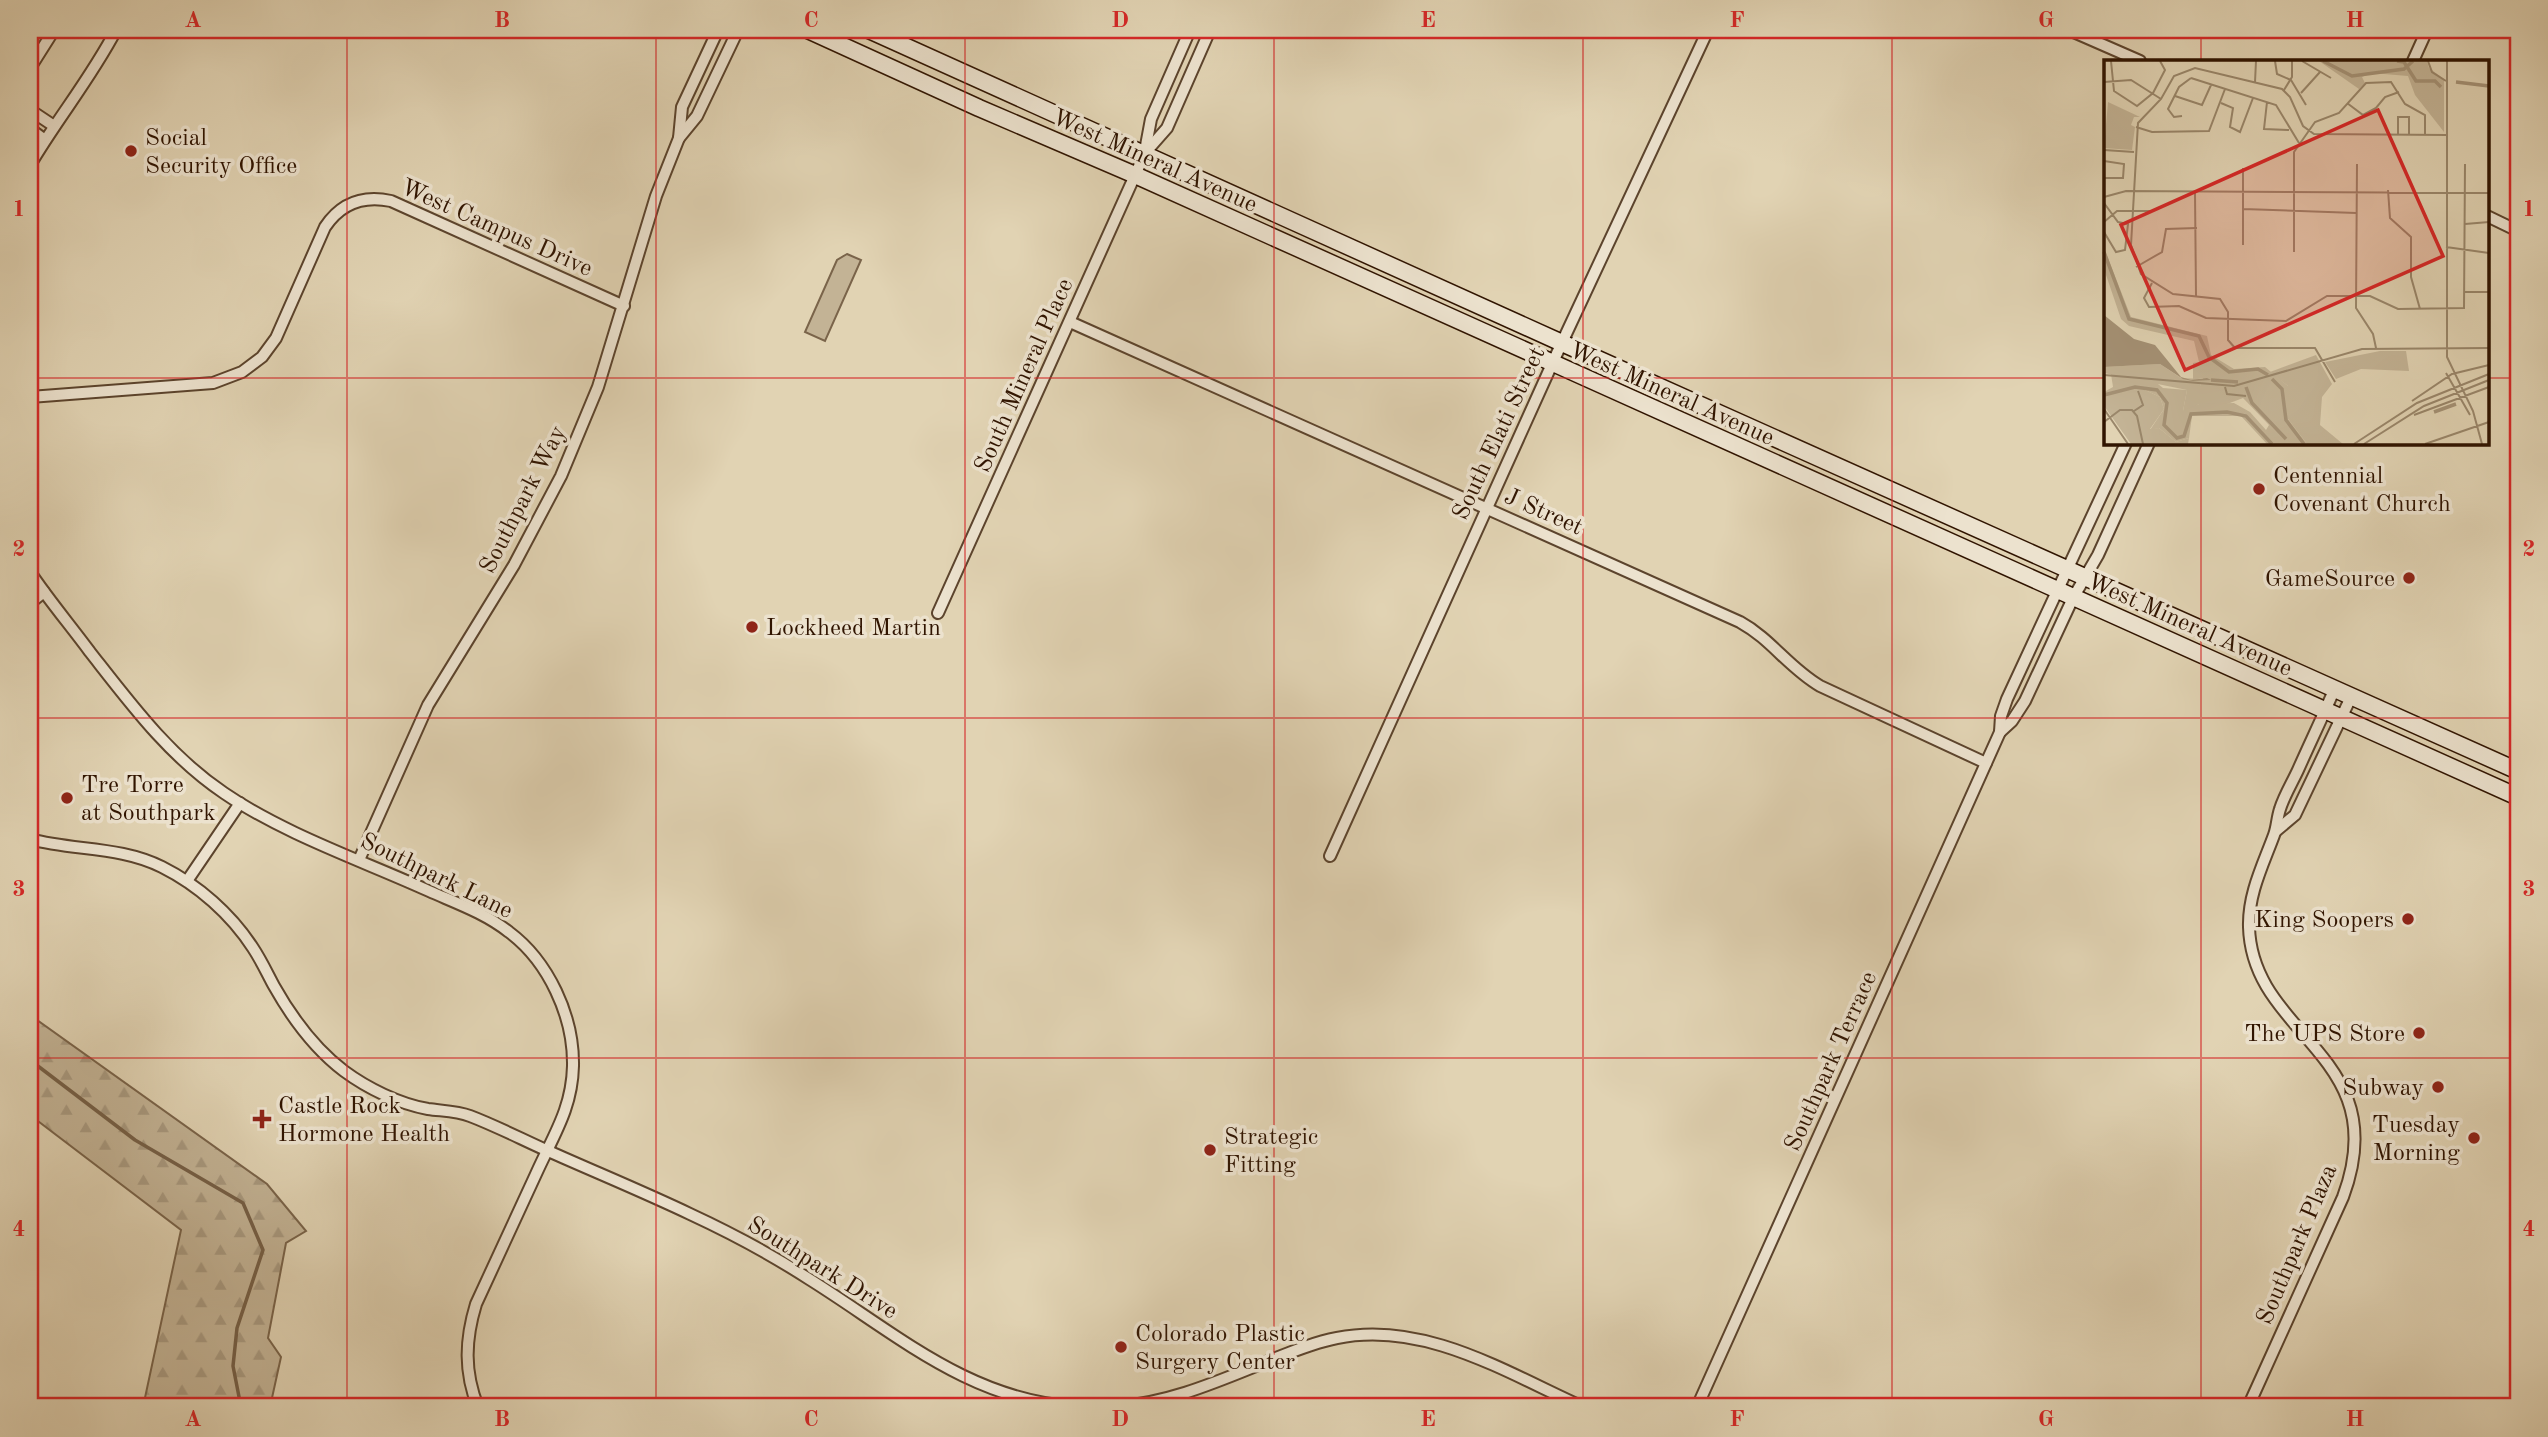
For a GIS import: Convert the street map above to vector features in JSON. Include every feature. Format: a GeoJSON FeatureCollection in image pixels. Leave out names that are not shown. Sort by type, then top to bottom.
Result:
{"type":"FeatureCollection","features":[{"type":"Feature","properties":{"kind":"main road","name":"West Mineral Avenue"},"geometry":{"type":"LineString","coordinates":[[808,30],[2518,797]]}},
{"type":"Feature","properties":{"kind":"main road","name":"West Mineral Avenue"},"geometry":{"type":"LineString","coordinates":[[869,30],[2518,771]]}},
{"type":"Feature","properties":{"kind":"street"},"geometry":{"type":"LineString","coordinates":[[30,68],[54,30]]}},
{"type":"Feature","properties":{"kind":"street"},"geometry":{"type":"LineString","coordinates":[[30,165],[94,70],[116,30]]}},
{"type":"Feature","properties":{"kind":"street","name":"Southpark Way"},"geometry":{"type":"LineString","coordinates":[[359,860],[428,705],[514,565],[561,476],[598,387],[656,196],[679,138],[682,107],[718,30]]}},
{"type":"Feature","properties":{"kind":"street","name":"Southpark Way"},"geometry":{"type":"LineString","coordinates":[[679,138],[697,116],[738,30]]}},
{"type":"Feature","properties":{"kind":"street","name":"South Mineral Place"},"geometry":{"type":"LineString","coordinates":[[938,613],[1145,153],[1151,119],[1190,30]]}},
{"type":"Feature","properties":{"kind":"street","name":"South Mineral Place"},"geometry":{"type":"LineString","coordinates":[[1145,153],[1167,128],[1210,30]]}},
{"type":"Feature","properties":{"kind":"street","name":"South Elati Street"},"geometry":{"type":"LineString","coordinates":[[1330,856],[1552,364],[1708,30]]}},
{"type":"Feature","properties":{"kind":"street"},"geometry":{"type":"LineString","coordinates":[[2070,30],[2138,60]]}},
{"type":"Feature","properties":{"kind":"street"},"geometry":{"type":"LineString","coordinates":[[2413,60],[2427,30]]}},
{"type":"Feature","properties":{"kind":"street"},"geometry":{"type":"LineString","coordinates":[[30,110],[54,126]]}},
{"type":"Feature","properties":{"kind":"street"},"geometry":{"type":"LineString","coordinates":[[30,130],[45,140]]}},
{"type":"Feature","properties":{"kind":"street","name":"West Campus Drive"},"geometry":{"type":"LineString","coordinates":[[30,397],[213,383],[242,373],[262,357],[276,338],[332,217],[342,208],[363,199],[391,201],[624,306]]}},
{"type":"Feature","properties":{"kind":"street"},"geometry":{"type":"LineString","coordinates":[[2488,216],[2518,230]]}},
{"type":"Feature","properties":{"kind":"street","name":"J Street"},"geometry":{"type":"LineString","coordinates":[[1070,322],[1740,622],[1756,631],[1790,664],[1820,686],[1986,763]]}},
{"type":"Feature","properties":{"kind":"street","name":"Southpark Terrace"},"geometry":{"type":"LineString","coordinates":[[1697,1407],[2000,732],[2003,708],[2126,444]]}},
{"type":"Feature","properties":{"kind":"street","name":"Southpark Terrace"},"geometry":{"type":"LineString","coordinates":[[2000,732],[2012,721],[2025,701],[2073,598],[2098,555],[2148,444]]}},
{"type":"Feature","properties":{"kind":"street","name":"Southpark Lane"},"geometry":{"type":"LineString","coordinates":[[30,572],[138,714],[195,771],[240,803],[280,824],[489,918],[526,947],[550,981],[564,1012],[570,1036],[573,1067],[566,1111],[470,1324],[466,1360],[478,1407]]}},
{"type":"Feature","properties":{"kind":"street"},"geometry":{"type":"LineString","coordinates":[[30,603],[44,592]]}},
{"type":"Feature","properties":{"kind":"street","name":"Southpark Plaza"},"geometry":{"type":"LineString","coordinates":[[2248,1407],[2343,1198],[2350,1178],[2355,1142],[2351,1107],[2342,1085],[2333,1069],[2268,988],[2254,956],[2249,928],[2251,905],[2259,874],[2276,831],[2280,808],[2335,688]]}},
{"type":"Feature","properties":{"kind":"street","name":"Southpark Plaza"},"geometry":{"type":"LineString","coordinates":[[2276,831],[2295,815],[2352,695]]}},
{"type":"Feature","properties":{"kind":"street"},"geometry":{"type":"LineString","coordinates":[[187,881],[240,803]]}},
{"type":"Feature","properties":{"kind":"street","name":"Southpark Drive"},"geometry":{"type":"LineString","coordinates":[[30,839],[113,851],[160,866],[187,881],[215,903],[242,933],[299,1025],[318,1047],[346,1072],[406,1104],[469,1116],[690,1214],[807,1278],[923,1355],[982,1386],[1013,1397],[1054,1406],[1078,1407]]}},
{"type":"Feature","properties":{"kind":"street"},"geometry":{"type":"LineString","coordinates":[[1114,1407],[1136,1406],[1178,1396],[1338,1337],[1374,1334],[1407,1336],[1441,1345],[1583,1407]]}},
{"type":"Feature","properties":{"kind":"green space"},"geometry":{"type":"Polygon","coordinates":[[[847,254],[861,260],[825,341],[805,332],[837,260],[847,254]]]}},
{"type":"Feature","properties":{"kind":"green space"},"geometry":{"type":"Polygon","coordinates":[[[30,1015],[267,1184],[306,1231],[286,1243],[268,1338],[281,1357],[270,1407],[143,1407],[181,1230],[30,1115],[30,1015]]]}},
{"type":"Feature","properties":{"kind":"waterway"},"geometry":{"type":"LineString","coordinates":[[30,1060],[135,1140],[243,1203],[263,1250],[237,1328],[233,1366],[241,1407]]}},
{"type":"Feature","properties":{"kind":"place","name":"Social Security Office"},"geometry":{"type":"Point","coordinates":[131,151]}},
{"type":"Feature","properties":{"kind":"place","name":"Centennial Covenant Church"},"geometry":{"type":"Point","coordinates":[2259,489]}},
{"type":"Feature","properties":{"kind":"place","name":"GameSource"},"geometry":{"type":"Point","coordinates":[2409,578]}},
{"type":"Feature","properties":{"kind":"place","name":"Lockheed Martin"},"geometry":{"type":"Point","coordinates":[752,627]}},
{"type":"Feature","properties":{"kind":"place","name":"Tre Torre at Southpark"},"geometry":{"type":"Point","coordinates":[67,798]}},
{"type":"Feature","properties":{"kind":"place","name":"King Soopers"},"geometry":{"type":"Point","coordinates":[2408,919]}},
{"type":"Feature","properties":{"kind":"place","name":"The UPS Store"},"geometry":{"type":"Point","coordinates":[2419,1033]}},
{"type":"Feature","properties":{"kind":"place","name":"Subway"},"geometry":{"type":"Point","coordinates":[2438,1087]}},
{"type":"Feature","properties":{"kind":"place","name":"Castle Rock Hormone Health"},"geometry":{"type":"Point","coordinates":[262,1119]}},
{"type":"Feature","properties":{"kind":"place","name":"Tuesday Morning"},"geometry":{"type":"Point","coordinates":[2474,1138]}},
{"type":"Feature","properties":{"kind":"place","name":"Strategic Fitting"},"geometry":{"type":"Point","coordinates":[1210,1150]}},
{"type":"Feature","properties":{"kind":"place","name":"Colorado Plastic Surgery Center"},"geometry":{"type":"Point","coordinates":[1121,1347]}}]}
